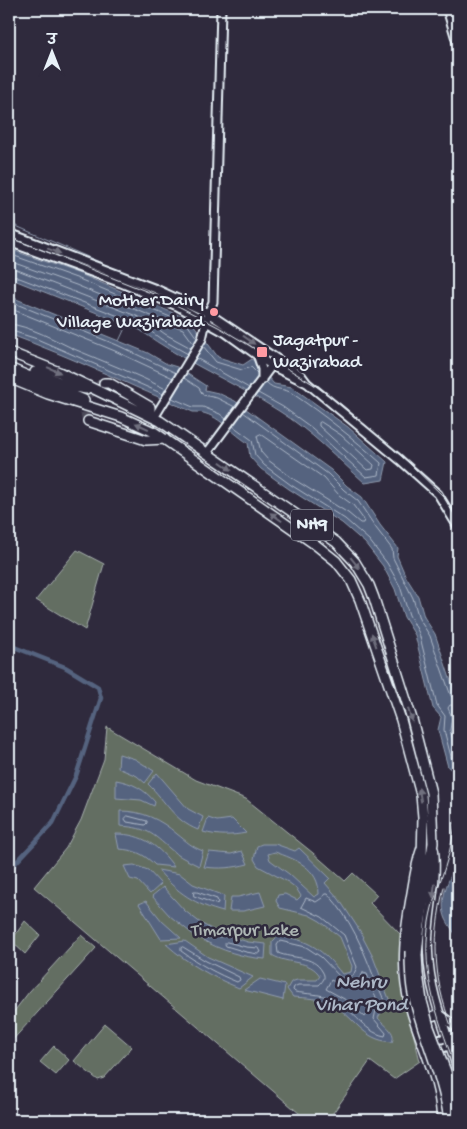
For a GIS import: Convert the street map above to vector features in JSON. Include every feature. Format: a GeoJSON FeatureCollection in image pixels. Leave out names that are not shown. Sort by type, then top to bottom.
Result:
{"type":"FeatureCollection","features":[{"type":"Feature","properties":{"kind":"highway","name":"NH9"},"geometry":{"type":"LineString","coordinates":[[9,352],[103,387],[210,449],[336,542],[363,573],[374,598],[412,719],[429,784],[433,842],[426,862],[414,952]]}},
{"type":"Feature","properties":{"kind":"highway"},"geometry":{"type":"LineString","coordinates":[[9,362],[121,417]]}},
{"type":"Feature","properties":{"kind":"highway"},"geometry":{"type":"LineString","coordinates":[[9,368],[66,385],[103,387]]}},
{"type":"Feature","properties":{"kind":"highway","name":"NH9"},"geometry":{"type":"LineString","coordinates":[[9,378],[48,394],[121,417],[154,432],[336,561],[351,580],[360,600],[404,730],[421,795],[423,844],[426,862]]}},
{"type":"Feature","properties":{"kind":"highway"},"geometry":{"type":"LineString","coordinates":[[88,421],[146,440],[165,439]]}},
{"type":"Feature","properties":{"kind":"highway"},"geometry":{"type":"LineString","coordinates":[[414,952],[425,1013],[458,1102]]}},
{"type":"Feature","properties":{"kind":"highway"},"geometry":{"type":"LineString","coordinates":[[414,952],[410,975],[413,993],[444,1086],[449,1120]]}},
{"type":"Feature","properties":{"kind":"highway"},"geometry":{"type":"LineString","coordinates":[[448,1077],[456,1120]]}},
{"type":"Feature","properties":{"kind":"main road"},"geometry":{"type":"LineString","coordinates":[[152,417],[202,339],[208,313],[212,305],[214,291],[221,9]]}},
{"type":"Feature","properties":{"kind":"main road"},"geometry":{"type":"LineString","coordinates":[[447,9],[458,46]]}},
{"type":"Feature","properties":{"kind":"main road"},"geometry":{"type":"LineString","coordinates":[[9,233],[156,289],[208,313],[274,363]]}},
{"type":"Feature","properties":{"kind":"main road"},"geometry":{"type":"LineString","coordinates":[[9,242],[154,296],[207,322],[258,356],[301,375],[307,383],[438,494],[450,510],[458,527]]}},
{"type":"Feature","properties":{"kind":"main road"},"geometry":{"type":"LineString","coordinates":[[258,356],[262,368],[260,383]]}},
{"type":"Feature","properties":{"kind":"main road"},"geometry":{"type":"LineString","coordinates":[[210,449],[274,363]]}},
{"type":"Feature","properties":{"kind":"main road"},"geometry":{"type":"LineString","coordinates":[[433,842],[436,869],[428,966],[439,1014],[448,1037],[454,1044],[458,1070],[433,1074]]}},
{"type":"Feature","properties":{"kind":"main road"},"geometry":{"type":"LineString","coordinates":[[423,844],[417,858],[403,960],[405,986],[414,1022],[424,1046],[439,1095],[441,1120]]}},
{"type":"Feature","properties":{"kind":"main road"},"geometry":{"type":"LineString","coordinates":[[414,1022],[439,1014]]}},
{"type":"Feature","properties":{"kind":"main road"},"geometry":{"type":"LineString","coordinates":[[439,1014],[458,1028]]}},
{"type":"Feature","properties":{"kind":"main road"},"geometry":{"type":"LineString","coordinates":[[424,1046],[458,1033]]}},
{"type":"Feature","properties":{"kind":"main road"},"geometry":{"type":"LineString","coordinates":[[427,1055],[454,1044]]}},
{"type":"Feature","properties":{"kind":"main road"},"geometry":{"type":"LineString","coordinates":[[439,1095],[458,1092]]}},
{"type":"Feature","properties":{"kind":"green space"},"geometry":{"type":"Polygon","coordinates":[[[77,550],[104,564],[85,630],[36,600],[77,550]]]}},
{"type":"Feature","properties":{"kind":"green space","name":"Timarpur Lake"},"geometry":{"type":"Polygon","coordinates":[[[107,727],[196,780],[246,799],[345,881],[353,873],[377,895],[370,903],[401,935],[403,984],[420,1061],[394,1079],[370,1061],[328,1120],[307,1120],[34,887],[66,848],[81,820],[104,759],[107,727]]]}},
{"type":"Feature","properties":{"kind":"green space"},"geometry":{"type":"Polygon","coordinates":[[[25,921],[40,935],[25,954],[11,941],[25,921]]]}},
{"type":"Feature","properties":{"kind":"green space"},"geometry":{"type":"Polygon","coordinates":[[[81,935],[96,948],[9,1044],[9,1018],[29,992],[81,935]]]}},
{"type":"Feature","properties":{"kind":"green space"},"geometry":{"type":"Polygon","coordinates":[[[105,1024],[132,1047],[104,1078],[98,1080],[74,1061],[105,1024]]]}},
{"type":"Feature","properties":{"kind":"green space"},"geometry":{"type":"Polygon","coordinates":[[[54,1046],[69,1060],[56,1075],[40,1062],[54,1046]]]}},
{"type":"Feature","properties":{"kind":"water"},"geometry":{"type":"Polygon","coordinates":[[[9,249],[80,274],[190,320],[218,357],[243,365],[252,359],[274,384],[292,387],[348,427],[387,462],[383,480],[365,483],[324,445],[291,419],[174,352],[140,330],[9,278],[9,249]]]}},
{"type":"Feature","properties":{"kind":"water"},"geometry":{"type":"Polygon","coordinates":[[[9,296],[148,353],[167,364],[177,367],[206,386],[205,390],[218,393],[235,401],[331,470],[347,486],[362,497],[398,548],[397,556],[406,577],[418,596],[424,617],[435,634],[458,702],[458,780],[455,772],[448,767],[438,730],[441,717],[433,708],[415,635],[404,617],[395,589],[383,566],[365,543],[342,523],[261,469],[250,457],[248,443],[216,418],[193,412],[9,334],[9,296]]]}},
{"type":"Feature","properties":{"kind":"water"},"geometry":{"type":"Polygon","coordinates":[[[119,754],[135,759],[154,771],[145,783],[137,776],[118,768],[119,754]]]}},
{"type":"Feature","properties":{"kind":"water"},"geometry":{"type":"Polygon","coordinates":[[[157,773],[188,809],[203,817],[198,830],[176,816],[148,784],[157,773]]]}},
{"type":"Feature","properties":{"kind":"water"},"geometry":{"type":"Polygon","coordinates":[[[116,780],[128,783],[142,790],[155,802],[154,806],[141,800],[116,798],[116,780]]]}},
{"type":"Feature","properties":{"kind":"water"},"geometry":{"type":"Polygon","coordinates":[[[120,811],[136,812],[157,820],[192,846],[203,851],[199,866],[175,853],[151,834],[139,829],[120,826],[120,811]]]}},
{"type":"Feature","properties":{"kind":"water"},"geometry":{"type":"Polygon","coordinates":[[[208,818],[217,821],[232,819],[246,833],[225,835],[203,832],[208,818]]]}},
{"type":"Feature","properties":{"kind":"water"},"geometry":{"type":"Polygon","coordinates":[[[116,834],[134,836],[150,843],[174,867],[155,865],[139,853],[119,849],[116,834]]]}},
{"type":"Feature","properties":{"kind":"water","name":"Nehru Vihar Pond"},"geometry":{"type":"Polygon","coordinates":[[[275,844],[295,851],[299,848],[330,878],[325,883],[339,899],[364,937],[389,999],[388,1007],[381,1012],[378,1018],[393,1035],[392,1042],[366,1033],[340,1009],[331,1004],[317,999],[293,997],[287,989],[291,982],[297,980],[317,980],[320,976],[311,967],[272,955],[272,942],[278,936],[298,940],[314,947],[322,952],[342,974],[351,972],[352,966],[340,937],[309,915],[280,908],[276,901],[278,895],[285,894],[297,900],[301,896],[296,888],[288,882],[258,866],[254,859],[257,846],[275,844]],[[275,852],[268,854],[270,860],[289,874],[314,897],[319,894],[315,877],[310,871],[298,862],[275,852]]]}},
{"type":"Feature","properties":{"kind":"water"},"geometry":{"type":"Polygon","coordinates":[[[242,851],[248,864],[226,868],[204,867],[209,852],[231,854],[242,851]]]}},
{"type":"Feature","properties":{"kind":"water"},"geometry":{"type":"Polygon","coordinates":[[[458,863],[458,880],[453,893],[458,922],[458,940],[446,919],[443,905],[445,890],[458,863]]]}},
{"type":"Feature","properties":{"kind":"water"},"geometry":{"type":"Polygon","coordinates":[[[134,865],[148,870],[161,884],[150,894],[138,881],[130,879],[124,866],[134,865]]]}},
{"type":"Feature","properties":{"kind":"water"},"geometry":{"type":"Polygon","coordinates":[[[158,870],[180,874],[193,884],[224,896],[223,912],[204,906],[187,897],[158,870]]]}},
{"type":"Feature","properties":{"kind":"water"},"geometry":{"type":"Polygon","coordinates":[[[163,887],[185,911],[202,924],[219,933],[195,936],[170,916],[152,896],[163,887]]]}},
{"type":"Feature","properties":{"kind":"water"},"geometry":{"type":"Polygon","coordinates":[[[260,892],[265,906],[243,911],[229,911],[231,897],[260,892]]]}},
{"type":"Feature","properties":{"kind":"water"},"geometry":{"type":"Polygon","coordinates":[[[146,901],[162,921],[181,938],[161,939],[139,904],[146,901]]]}},
{"type":"Feature","properties":{"kind":"water"},"geometry":{"type":"Polygon","coordinates":[[[229,936],[248,942],[266,944],[265,959],[232,953],[201,939],[229,936]]]}},
{"type":"Feature","properties":{"kind":"water"},"geometry":{"type":"Polygon","coordinates":[[[185,941],[208,957],[253,977],[239,988],[201,969],[183,958],[166,944],[185,941]]]}},
{"type":"Feature","properties":{"kind":"water"},"geometry":{"type":"Polygon","coordinates":[[[260,979],[285,985],[283,1000],[244,990],[260,979]]]}},
{"type":"Feature","properties":{"kind":"waterway"},"geometry":{"type":"LineString","coordinates":[[9,223],[146,282]]}},
{"type":"Feature","properties":{"kind":"waterway"},"geometry":{"type":"LineString","coordinates":[[119,341],[127,324]]}},
{"type":"Feature","properties":{"kind":"waterway"},"geometry":{"type":"LineString","coordinates":[[9,645],[65,667],[98,687],[101,698],[76,776],[53,823],[9,870]]}},
{"type":"Feature","properties":{"kind":"tunnel"},"geometry":{"type":"LineString","coordinates":[[88,421],[85,416],[87,399],[94,389],[104,383]]}},
{"type":"Feature","properties":{"kind":"railway"},"geometry":{"type":"LineString","coordinates":[[9,237],[161,297],[222,329],[313,384],[342,405],[407,461],[443,496],[458,521]]}},
{"type":"Feature","properties":{"kind":"railway"},"geometry":{"type":"LineString","coordinates":[[458,811],[449,853],[432,908],[427,942],[427,961],[433,1000],[458,1074]]}},
{"type":"Feature","properties":{"kind":"railway"},"geometry":{"type":"LineString","coordinates":[[444,887],[437,927],[437,968],[442,998],[458,1047]]}},
{"type":"Feature","properties":{"kind":"place","name":"Mother Dairy Village Wazirabad"},"geometry":{"type":"Point","coordinates":[214,312]}},
{"type":"Feature","properties":{"kind":"place","name":"Jagatpur - Wazirabad"},"geometry":{"type":"Point","coordinates":[262,352]}}]}
